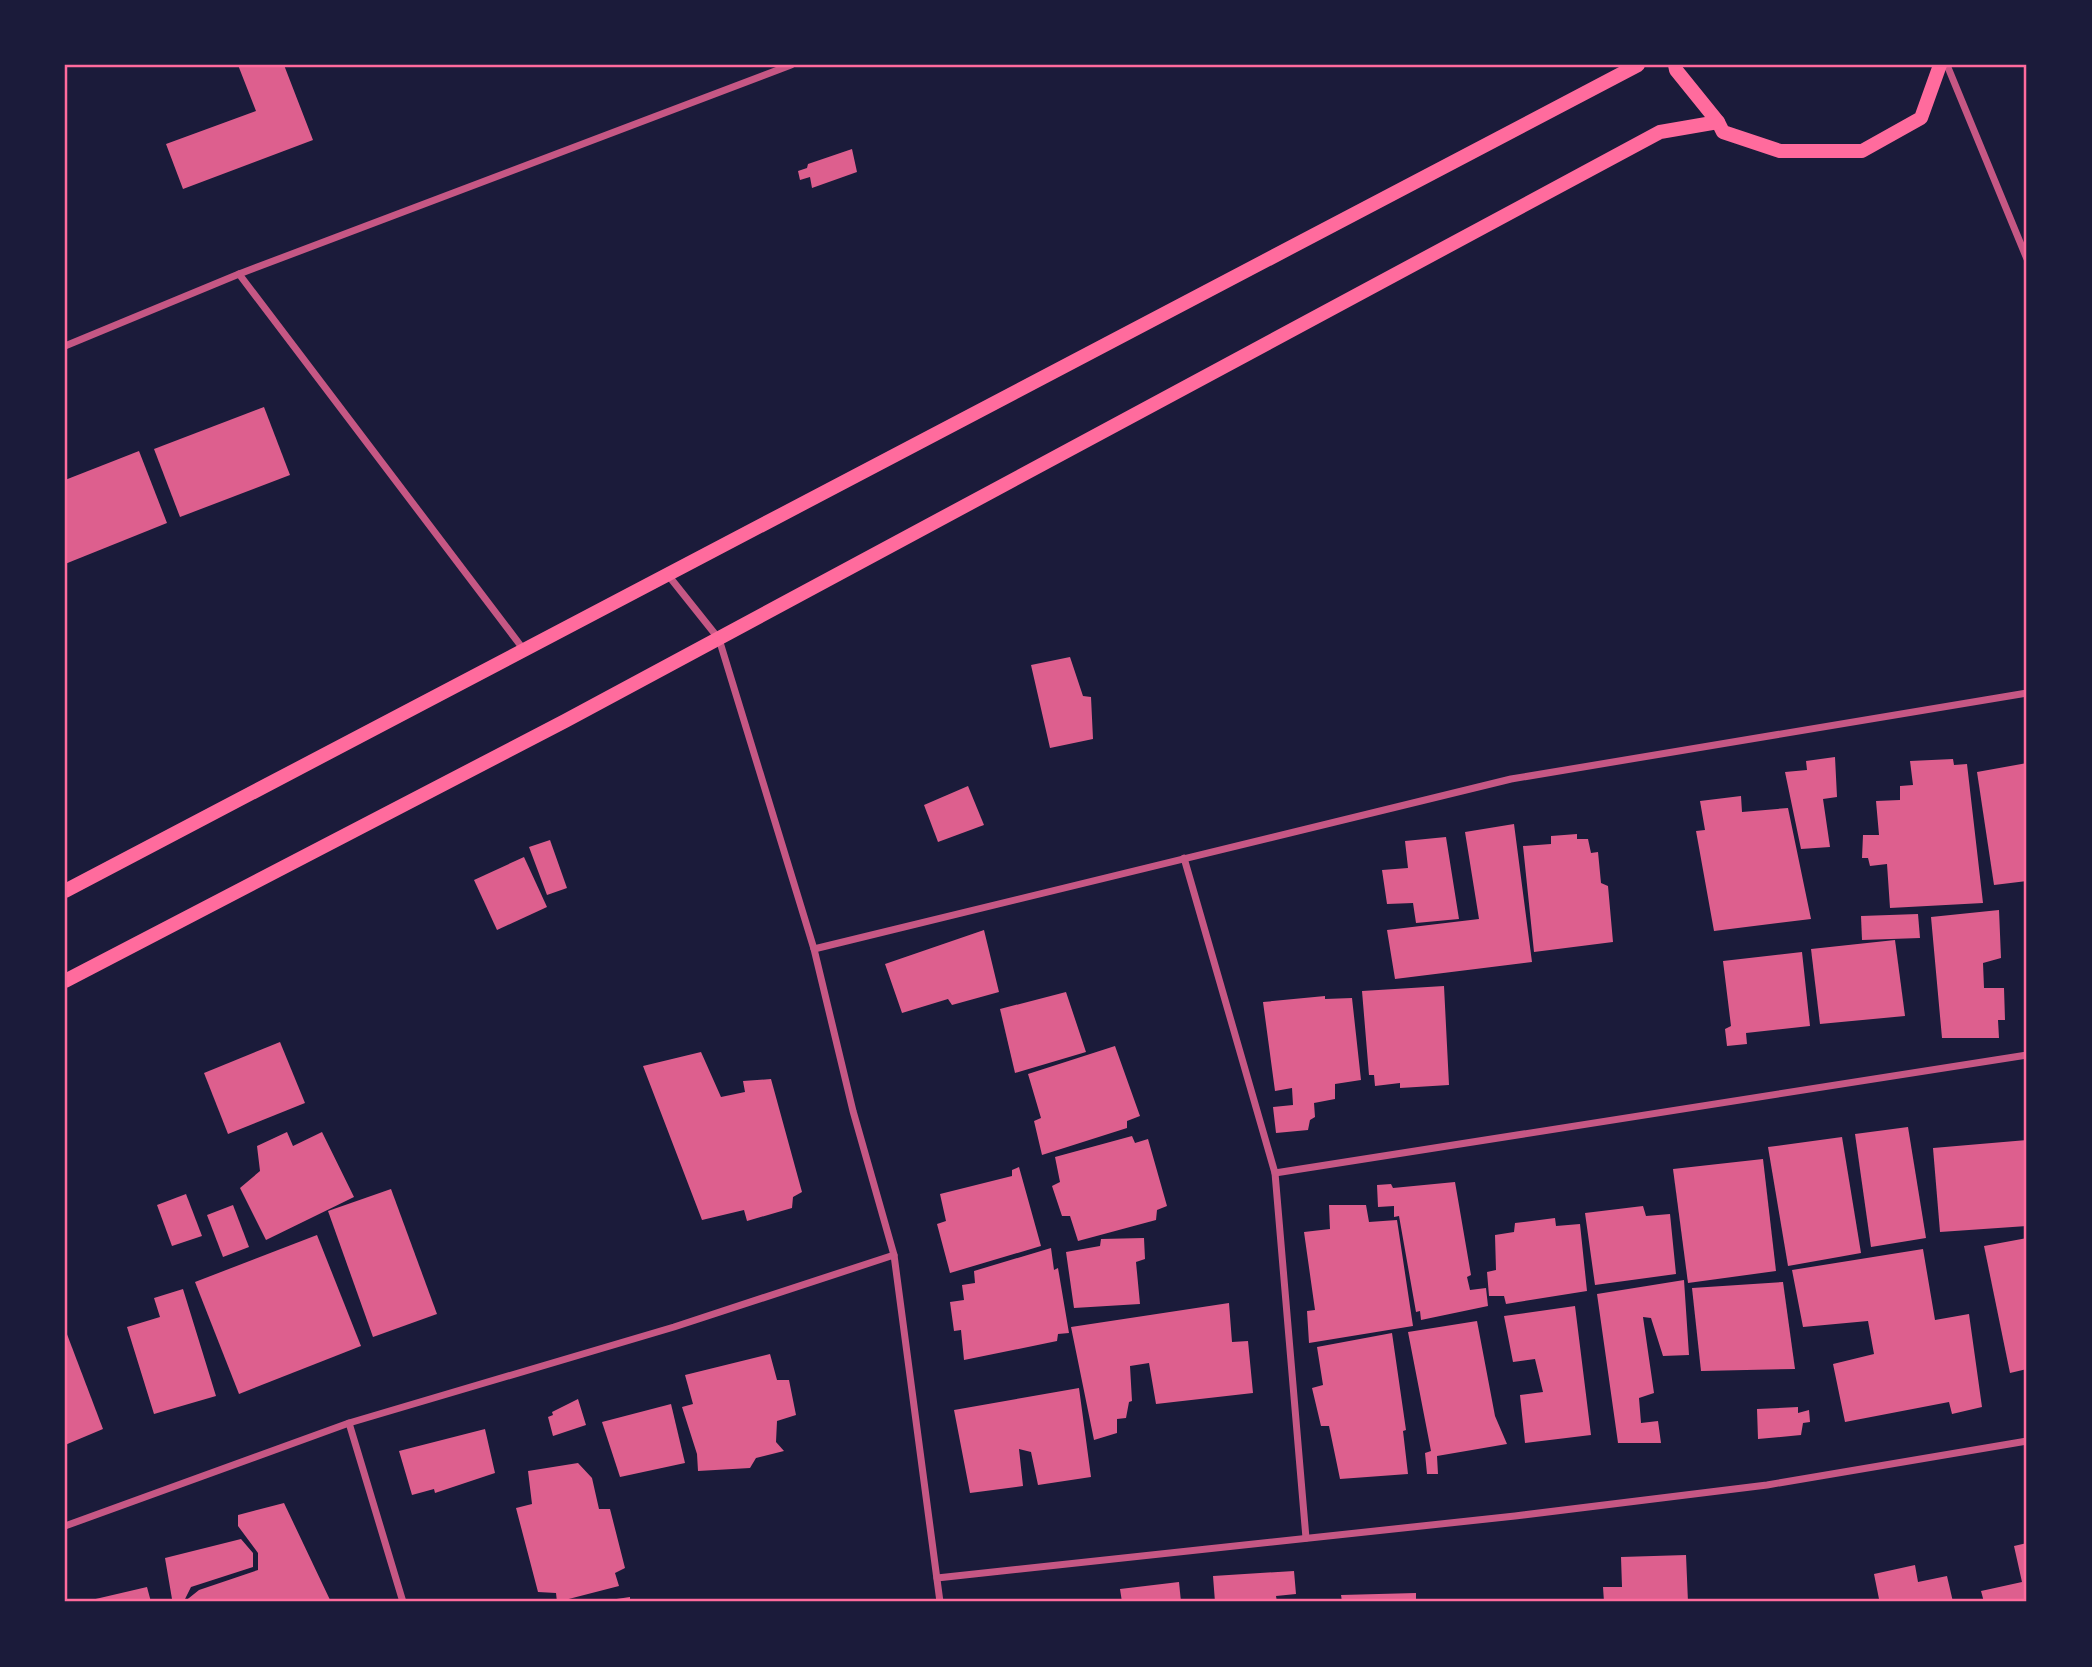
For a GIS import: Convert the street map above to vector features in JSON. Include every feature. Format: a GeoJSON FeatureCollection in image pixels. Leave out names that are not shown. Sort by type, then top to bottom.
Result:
{"type":"FeatureCollection","features":[{"type":"Feature","properties":{"kind":"main road"},"geometry":{"type":"LineString","coordinates":[[65,891],[1638,65]]}},
{"type":"Feature","properties":{"kind":"main road"},"geometry":{"type":"LineString","coordinates":[[1675,65],[1676,71],[1718,122],[1723,132],[1780,151],[1862,151],[1921,118],[1940,65]]}},
{"type":"Feature","properties":{"kind":"main road"},"geometry":{"type":"LineString","coordinates":[[65,981],[719,639],[1660,132],[1718,122]]}},
{"type":"Feature","properties":{"kind":"street"},"geometry":{"type":"LineString","coordinates":[[65,346],[239,274],[791,65]]}},
{"type":"Feature","properties":{"kind":"street"},"geometry":{"type":"LineString","coordinates":[[1947,65],[2027,259]]}},
{"type":"Feature","properties":{"kind":"street"},"geometry":{"type":"LineString","coordinates":[[239,274],[524,650]]}},
{"type":"Feature","properties":{"kind":"street"},"geometry":{"type":"LineString","coordinates":[[667,575],[719,639],[814,950],[853,1111],[894,1255],[940,1602]]}},
{"type":"Feature","properties":{"kind":"street"},"geometry":{"type":"LineString","coordinates":[[814,950],[1511,779],[2027,693]]}},
{"type":"Feature","properties":{"kind":"street"},"geometry":{"type":"LineString","coordinates":[[1184,858],[1275,1173],[1306,1538]]}},
{"type":"Feature","properties":{"kind":"street"},"geometry":{"type":"LineString","coordinates":[[1275,1173],[2027,1055]]}},
{"type":"Feature","properties":{"kind":"street"},"geometry":{"type":"LineString","coordinates":[[65,1526],[349,1423],[674,1327],[894,1255]]}},
{"type":"Feature","properties":{"kind":"street"},"geometry":{"type":"LineString","coordinates":[[349,1423],[403,1602]]}},
{"type":"Feature","properties":{"kind":"street"},"geometry":{"type":"LineString","coordinates":[[937,1578],[1767,1485],[2027,1441]]}},
{"type":"Feature","properties":{"kind":"building"},"geometry":{"type":"Polygon","coordinates":[[[238,65],[284,65],[313,140],[183,189],[166,144],[256,111],[238,65]]]}},
{"type":"Feature","properties":{"kind":"building"},"geometry":{"type":"Polygon","coordinates":[[[852,149],[857,172],[812,188],[810,177],[800,180],[798,171],[807,168],[808,164],[852,149]]]}},
{"type":"Feature","properties":{"kind":"building"},"geometry":{"type":"Polygon","coordinates":[[[264,407],[290,475],[180,517],[154,449],[264,407]]]}},
{"type":"Feature","properties":{"kind":"building"},"geometry":{"type":"Polygon","coordinates":[[[139,451],[167,523],[65,564],[65,480],[139,451]]]}},
{"type":"Feature","properties":{"kind":"building"},"geometry":{"type":"Polygon","coordinates":[[[1070,657],[1083,696],[1091,697],[1093,739],[1050,748],[1031,665],[1070,657]]]}},
{"type":"Feature","properties":{"kind":"building"},"geometry":{"type":"Polygon","coordinates":[[[1835,757],[1837,797],[1823,799],[1830,847],[1801,849],[1785,772],[1807,770],[1806,761],[1835,757]]]}},
{"type":"Feature","properties":{"kind":"building"},"geometry":{"type":"Polygon","coordinates":[[[1953,759],[1954,765],[1967,764],[1983,903],[1890,908],[1887,864],[1870,866],[1868,858],[1862,858],[1863,835],[1879,835],[1876,801],[1900,800],[1900,786],[1913,785],[1910,761],[1953,759]]]}},
{"type":"Feature","properties":{"kind":"building"},"geometry":{"type":"Polygon","coordinates":[[[2027,763],[2027,881],[1994,885],[1977,772],[2027,763]]]}},
{"type":"Feature","properties":{"kind":"building"},"geometry":{"type":"Polygon","coordinates":[[[968,786],[984,825],[938,842],[924,805],[968,786]]]}},
{"type":"Feature","properties":{"kind":"building"},"geometry":{"type":"Polygon","coordinates":[[[1741,796],[1742,812],[1788,808],[1811,919],[1714,931],[1696,831],[1705,830],[1700,801],[1741,796]]]}},
{"type":"Feature","properties":{"kind":"building"},"geometry":{"type":"Polygon","coordinates":[[[1514,824],[1532,962],[1395,979],[1387,930],[1479,919],[1465,832],[1514,824]]]}},
{"type":"Feature","properties":{"kind":"building"},"geometry":{"type":"Polygon","coordinates":[[[1577,834],[1577,839],[1588,839],[1591,853],[1598,852],[1601,883],[1608,886],[1613,942],[1534,952],[1523,846],[1551,844],[1551,836],[1577,834]]]}},
{"type":"Feature","properties":{"kind":"building"},"geometry":{"type":"Polygon","coordinates":[[[1446,837],[1459,919],[1416,923],[1413,903],[1387,904],[1382,870],[1408,868],[1405,841],[1446,837]]]}},
{"type":"Feature","properties":{"kind":"building"},"geometry":{"type":"Polygon","coordinates":[[[550,840],[567,888],[547,895],[529,847],[550,840]]]}},
{"type":"Feature","properties":{"kind":"building"},"geometry":{"type":"Polygon","coordinates":[[[524,857],[547,907],[497,930],[474,880],[524,857]]]}},
{"type":"Feature","properties":{"kind":"building"},"geometry":{"type":"Polygon","coordinates":[[[1999,910],[2001,958],[1983,963],[1984,988],[2004,988],[2005,1020],[1998,1020],[1999,1038],[1942,1038],[1931,917],[1999,910]]]}},
{"type":"Feature","properties":{"kind":"building"},"geometry":{"type":"Polygon","coordinates":[[[1918,914],[1920,938],[1862,940],[1861,916],[1918,914]]]}},
{"type":"Feature","properties":{"kind":"building"},"geometry":{"type":"Polygon","coordinates":[[[984,930],[999,992],[952,1005],[948,999],[902,1013],[885,964],[984,930]]]}},
{"type":"Feature","properties":{"kind":"building"},"geometry":{"type":"Polygon","coordinates":[[[1895,940],[1905,1016],[1820,1024],[1811,949],[1895,940]]]}},
{"type":"Feature","properties":{"kind":"building"},"geometry":{"type":"Polygon","coordinates":[[[1802,952],[1810,1026],[1746,1033],[1747,1044],[1727,1046],[1725,1029],[1731,1026],[1723,961],[1802,952]]]}},
{"type":"Feature","properties":{"kind":"building"},"geometry":{"type":"Polygon","coordinates":[[[1444,986],[1449,1085],[1400,1088],[1400,1083],[1375,1086],[1374,1075],[1369,1075],[1362,991],[1444,986]]]}},
{"type":"Feature","properties":{"kind":"building"},"geometry":{"type":"Polygon","coordinates":[[[1066,992],[1086,1052],[1015,1073],[1000,1009],[1066,992]]]}},
{"type":"Feature","properties":{"kind":"building"},"geometry":{"type":"Polygon","coordinates":[[[1325,996],[1325,999],[1352,998],[1361,1080],[1335,1084],[1335,1099],[1314,1103],[1315,1117],[1310,1120],[1308,1130],[1276,1133],[1273,1107],[1293,1105],[1292,1088],[1275,1091],[1263,1002],[1325,996]]]}},
{"type":"Feature","properties":{"kind":"building"},"geometry":{"type":"Polygon","coordinates":[[[280,1042],[305,1103],[228,1134],[204,1073],[280,1042]]]}},
{"type":"Feature","properties":{"kind":"building"},"geometry":{"type":"Polygon","coordinates":[[[1115,1046],[1140,1116],[1127,1121],[1127,1128],[1042,1155],[1034,1121],[1041,1118],[1028,1074],[1115,1046]]]}},
{"type":"Feature","properties":{"kind":"building"},"geometry":{"type":"Polygon","coordinates":[[[701,1052],[721,1097],[745,1092],[743,1081],[771,1079],[802,1192],[793,1197],[792,1208],[747,1221],[744,1210],[702,1220],[643,1066],[701,1052]]]}},
{"type":"Feature","properties":{"kind":"building"},"geometry":{"type":"Polygon","coordinates":[[[1908,1127],[1926,1238],[1871,1247],[1855,1134],[1908,1127]]]}},
{"type":"Feature","properties":{"kind":"building"},"geometry":{"type":"Polygon","coordinates":[[[287,1132],[293,1146],[322,1132],[354,1197],[266,1240],[240,1188],[260,1171],[257,1146],[287,1132]]]}},
{"type":"Feature","properties":{"kind":"building"},"geometry":{"type":"Polygon","coordinates":[[[1132,1136],[1135,1143],[1148,1139],[1167,1206],[1157,1210],[1156,1220],[1078,1241],[1070,1216],[1062,1216],[1052,1186],[1060,1182],[1055,1157],[1132,1136]]]}},
{"type":"Feature","properties":{"kind":"building"},"geometry":{"type":"Polygon","coordinates":[[[1842,1137],[1861,1253],[1788,1266],[1768,1147],[1842,1137]]]}},
{"type":"Feature","properties":{"kind":"building"},"geometry":{"type":"Polygon","coordinates":[[[2027,1140],[2027,1226],[1940,1232],[1933,1148],[2027,1140]]]}},
{"type":"Feature","properties":{"kind":"building"},"geometry":{"type":"Polygon","coordinates":[[[1763,1159],[1776,1271],[1688,1283],[1673,1169],[1763,1159]]]}},
{"type":"Feature","properties":{"kind":"building"},"geometry":{"type":"Polygon","coordinates":[[[1019,1167],[1041,1246],[950,1273],[937,1224],[946,1221],[940,1194],[1012,1176],[1012,1170],[1019,1167]]]}},
{"type":"Feature","properties":{"kind":"building"},"geometry":{"type":"Polygon","coordinates":[[[1455,1182],[1471,1275],[1467,1277],[1470,1290],[1486,1288],[1488,1306],[1421,1320],[1420,1311],[1416,1312],[1399,1216],[1394,1217],[1394,1206],[1378,1207],[1377,1185],[1391,1184],[1393,1188],[1455,1182]]]}},
{"type":"Feature","properties":{"kind":"building"},"geometry":{"type":"Polygon","coordinates":[[[391,1189],[437,1314],[373,1337],[328,1211],[391,1189]]]}},
{"type":"Feature","properties":{"kind":"building"},"geometry":{"type":"Polygon","coordinates":[[[186,1194],[202,1236],[172,1246],[157,1205],[186,1194]]]}},
{"type":"Feature","properties":{"kind":"building"},"geometry":{"type":"Polygon","coordinates":[[[233,1205],[249,1247],[223,1257],[207,1215],[233,1205]]]}},
{"type":"Feature","properties":{"kind":"building"},"geometry":{"type":"Polygon","coordinates":[[[1329,1205],[1366,1205],[1369,1222],[1397,1220],[1413,1326],[1309,1343],[1307,1311],[1315,1310],[1304,1232],[1330,1229],[1329,1205]]]}},
{"type":"Feature","properties":{"kind":"building"},"geometry":{"type":"Polygon","coordinates":[[[1643,1206],[1646,1216],[1670,1214],[1676,1274],[1595,1285],[1585,1213],[1643,1206]]]}},
{"type":"Feature","properties":{"kind":"building"},"geometry":{"type":"Polygon","coordinates":[[[1555,1218],[1556,1226],[1580,1224],[1587,1291],[1506,1304],[1504,1296],[1489,1296],[1487,1272],[1496,1270],[1495,1235],[1514,1232],[1515,1223],[1555,1218]]]}},
{"type":"Feature","properties":{"kind":"building"},"geometry":{"type":"Polygon","coordinates":[[[317,1235],[361,1346],[239,1394],[195,1282],[317,1235]]]}},
{"type":"Feature","properties":{"kind":"building"},"geometry":{"type":"Polygon","coordinates":[[[1144,1238],[1145,1259],[1136,1262],[1140,1304],[1074,1308],[1066,1252],[1100,1246],[1101,1239],[1144,1238]]]}},
{"type":"Feature","properties":{"kind":"building"},"geometry":{"type":"Polygon","coordinates":[[[2027,1238],[2027,1369],[2010,1373],[1984,1246],[2027,1238]]]}},
{"type":"Feature","properties":{"kind":"building"},"geometry":{"type":"Polygon","coordinates":[[[1051,1248],[1054,1270],[1058,1268],[1069,1333],[1058,1334],[1057,1341],[964,1360],[961,1330],[954,1331],[950,1302],[964,1300],[962,1285],[975,1283],[974,1271],[1051,1248]]]}},
{"type":"Feature","properties":{"kind":"building"},"geometry":{"type":"Polygon","coordinates":[[[1923,1249],[1935,1320],[1969,1314],[1982,1407],[1952,1414],[1949,1402],[1845,1422],[1833,1364],[1874,1354],[1868,1321],[1803,1327],[1792,1270],[1923,1249]]]}},
{"type":"Feature","properties":{"kind":"building"},"geometry":{"type":"Polygon","coordinates":[[[1684,1280],[1689,1355],[1663,1356],[1651,1318],[1643,1317],[1654,1393],[1639,1398],[1641,1423],[1658,1421],[1661,1443],[1618,1443],[1597,1294],[1684,1280]]]}},
{"type":"Feature","properties":{"kind":"building"},"geometry":{"type":"Polygon","coordinates":[[[1783,1282],[1795,1369],[1701,1371],[1692,1288],[1783,1282]]]}},
{"type":"Feature","properties":{"kind":"building"},"geometry":{"type":"Polygon","coordinates":[[[183,1289],[216,1396],[154,1414],[127,1327],[160,1317],[154,1298],[183,1289]]]}},
{"type":"Feature","properties":{"kind":"building"},"geometry":{"type":"Polygon","coordinates":[[[1229,1303],[1232,1342],[1248,1341],[1253,1393],[1156,1404],[1149,1363],[1130,1366],[1132,1401],[1129,1402],[1126,1418],[1117,1419],[1117,1433],[1094,1440],[1071,1327],[1229,1303]]]}},
{"type":"Feature","properties":{"kind":"building"},"geometry":{"type":"Polygon","coordinates":[[[1575,1306],[1591,1435],[1525,1443],[1520,1395],[1543,1392],[1535,1359],[1513,1362],[1504,1316],[1575,1306]]]}},
{"type":"Feature","properties":{"kind":"building"},"geometry":{"type":"Polygon","coordinates":[[[1477,1321],[1495,1416],[1507,1444],[1437,1456],[1438,1474],[1427,1474],[1425,1453],[1431,1451],[1408,1332],[1477,1321]]]}},
{"type":"Feature","properties":{"kind":"building"},"geometry":{"type":"Polygon","coordinates":[[[65,1329],[103,1429],[65,1445],[65,1329]]]}},
{"type":"Feature","properties":{"kind":"building"},"geometry":{"type":"Polygon","coordinates":[[[1392,1333],[1406,1430],[1403,1431],[1408,1474],[1340,1479],[1329,1426],[1321,1426],[1312,1388],[1323,1385],[1317,1347],[1392,1333]]]}},
{"type":"Feature","properties":{"kind":"building"},"geometry":{"type":"Polygon","coordinates":[[[770,1354],[777,1380],[789,1380],[796,1415],[777,1421],[776,1442],[784,1451],[756,1458],[750,1468],[698,1471],[697,1454],[682,1407],[693,1404],[685,1375],[770,1354]]]}},
{"type":"Feature","properties":{"kind":"building"},"geometry":{"type":"Polygon","coordinates":[[[1079,1388],[1091,1477],[1038,1485],[1031,1452],[1019,1449],[1023,1486],[970,1493],[954,1410],[1079,1388]]]}},
{"type":"Feature","properties":{"kind":"building"},"geometry":{"type":"Polygon","coordinates":[[[578,1399],[586,1425],[553,1436],[548,1417],[553,1415],[552,1412],[578,1399]]]}},
{"type":"Feature","properties":{"kind":"building"},"geometry":{"type":"Polygon","coordinates":[[[671,1404],[685,1463],[620,1477],[602,1422],[671,1404]]]}},
{"type":"Feature","properties":{"kind":"building"},"geometry":{"type":"Polygon","coordinates":[[[1798,1407],[1798,1413],[1809,1410],[1810,1422],[1803,1423],[1801,1435],[1758,1439],[1757,1409],[1798,1407]]]}},
{"type":"Feature","properties":{"kind":"building"},"geometry":{"type":"Polygon","coordinates":[[[485,1429],[495,1473],[435,1493],[434,1489],[412,1495],[399,1451],[485,1429]]]}},
{"type":"Feature","properties":{"kind":"building"},"geometry":{"type":"Polygon","coordinates":[[[578,1463],[592,1478],[599,1509],[610,1509],[625,1568],[615,1573],[619,1586],[557,1602],[556,1593],[538,1592],[516,1508],[532,1504],[528,1471],[578,1463]]]}},
{"type":"Feature","properties":{"kind":"building"},"geometry":{"type":"Polygon","coordinates":[[[284,1503],[331,1602],[184,1602],[199,1590],[258,1570],[258,1553],[238,1526],[238,1515],[284,1503]]]}},
{"type":"Feature","properties":{"kind":"building"},"geometry":{"type":"Polygon","coordinates":[[[241,1539],[253,1553],[253,1567],[191,1587],[184,1601],[172,1599],[165,1558],[241,1539]]]}},
{"type":"Feature","properties":{"kind":"building"},"geometry":{"type":"Polygon","coordinates":[[[2027,1543],[2027,1602],[1984,1602],[1981,1591],[2022,1582],[2014,1546],[2027,1543]]]}},
{"type":"Feature","properties":{"kind":"building"},"geometry":{"type":"Polygon","coordinates":[[[1686,1555],[1688,1602],[1604,1602],[1603,1587],[1622,1587],[1621,1557],[1686,1555]]]}},
{"type":"Feature","properties":{"kind":"building"},"geometry":{"type":"Polygon","coordinates":[[[1915,1565],[1918,1582],[1947,1576],[1953,1602],[1870,1602],[1879,1599],[1874,1574],[1915,1565]]]}},
{"type":"Feature","properties":{"kind":"building"},"geometry":{"type":"Polygon","coordinates":[[[1294,1571],[1296,1594],[1276,1596],[1277,1602],[1215,1602],[1213,1576],[1294,1571]]]}},
{"type":"Feature","properties":{"kind":"building"},"geometry":{"type":"Polygon","coordinates":[[[1179,1582],[1181,1602],[1122,1602],[1120,1589],[1179,1582]]]}},
{"type":"Feature","properties":{"kind":"building"},"geometry":{"type":"Polygon","coordinates":[[[147,1587],[151,1602],[87,1602],[87,1601],[147,1587]]]}},
{"type":"Feature","properties":{"kind":"building"},"geometry":{"type":"Polygon","coordinates":[[[1416,1593],[1416,1602],[1342,1602],[1341,1595],[1416,1593]]]}},
{"type":"Feature","properties":{"kind":"building"},"geometry":{"type":"Polygon","coordinates":[[[630,1597],[630,1602],[603,1602],[603,1601],[630,1597]]]}}]}
